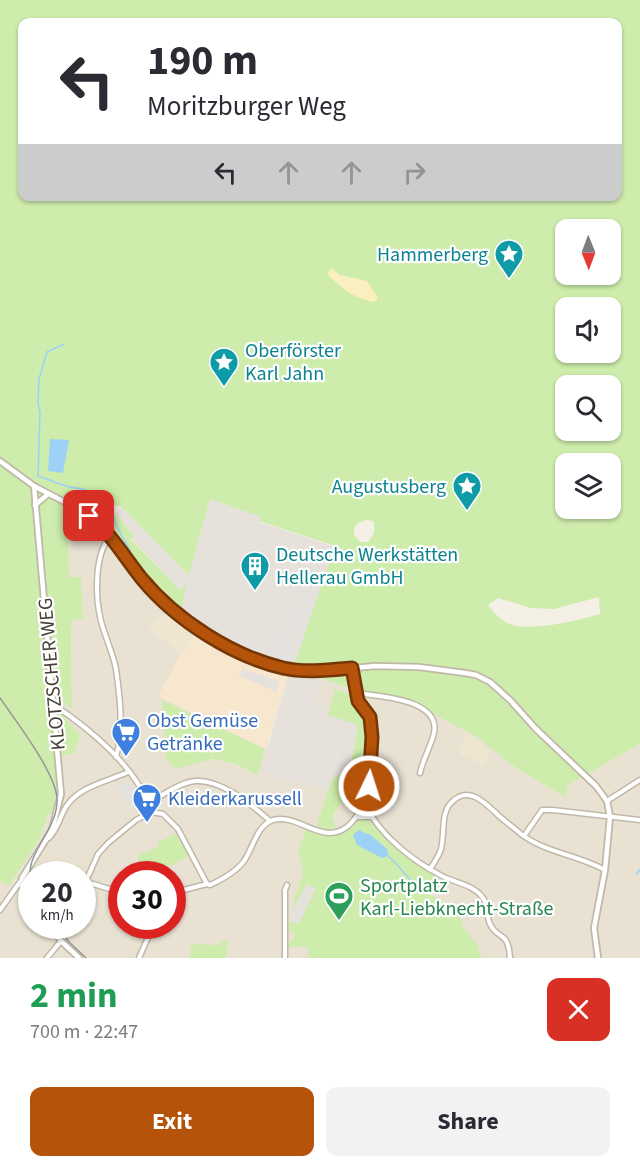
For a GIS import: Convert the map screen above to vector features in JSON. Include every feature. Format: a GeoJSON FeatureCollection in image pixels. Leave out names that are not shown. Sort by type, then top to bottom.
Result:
{"type":"FeatureCollection","features":[{"type":"Feature","properties":{"kind":"street"},"geometry":{"type":"LineString","coordinates":[[0,461],[47,495],[89,516],[110,536],[143,580],[165,603],[237,653],[287,669],[395,665],[476,675],[490,682],[597,786],[607,801],[610,817],[605,870],[594,928],[598,958]]}},
{"type":"Feature","properties":{"kind":"street","name":"KLOTZSCHER WEG"},"geometry":{"type":"LineString","coordinates":[[33,861],[47,840],[56,820],[62,794],[34,486]]}},
{"type":"Feature","properties":{"kind":"street"},"geometry":{"type":"LineString","coordinates":[[35,505],[47,495]]}},
{"type":"Feature","properties":{"kind":"street"},"geometry":{"type":"LineString","coordinates":[[110,536],[103,545],[100,555],[98,590],[100,618],[115,668],[119,700],[119,745],[116,757]]}},
{"type":"Feature","properties":{"kind":"street"},"geometry":{"type":"LineString","coordinates":[[186,890],[224,878],[242,864],[261,828],[270,821],[287,818],[327,833],[338,832],[347,827],[356,817],[368,796],[372,737],[370,717],[358,701],[352,668]]}},
{"type":"Feature","properties":{"kind":"street"},"geometry":{"type":"LineString","coordinates":[[356,693],[405,700],[431,714],[434,720],[434,732],[420,773]]}},
{"type":"Feature","properties":{"kind":"street"},"geometry":{"type":"LineString","coordinates":[[54,705],[82,724],[116,757],[149,804],[151,812]]}},
{"type":"Feature","properties":{"kind":"street"},"geometry":{"type":"LineString","coordinates":[[47,840],[60,822],[69,803],[88,788],[128,772]]}},
{"type":"Feature","properties":{"kind":"street"},"geometry":{"type":"LineString","coordinates":[[607,801],[640,780]]}},
{"type":"Feature","properties":{"kind":"street"},"geometry":{"type":"LineString","coordinates":[[149,804],[177,787],[192,782],[204,782],[231,791],[270,821]]}},
{"type":"Feature","properties":{"kind":"street"},"geometry":{"type":"LineString","coordinates":[[430,869],[441,849],[449,805],[459,796],[468,795],[482,800],[524,836],[545,848],[581,858],[605,870]]}},
{"type":"Feature","properties":{"kind":"street"},"geometry":{"type":"LineString","coordinates":[[365,804],[371,817],[391,838],[430,869],[479,893],[485,900],[491,926],[508,942],[510,958]]}},
{"type":"Feature","properties":{"kind":"street"},"geometry":{"type":"LineString","coordinates":[[524,836],[542,810],[640,820]]}},
{"type":"Feature","properties":{"kind":"street"},"geometry":{"type":"LineString","coordinates":[[95,861],[98,854],[136,820],[151,812],[163,814],[178,829],[209,884]]}},
{"type":"Feature","properties":{"kind":"street"},"geometry":{"type":"LineString","coordinates":[[356,817],[371,817]]}},
{"type":"Feature","properties":{"kind":"street"},"geometry":{"type":"LineString","coordinates":[[0,910],[18,884]]}},
{"type":"Feature","properties":{"kind":"street"},"geometry":{"type":"LineString","coordinates":[[285,958],[284,925],[287,885]]}},
{"type":"Feature","properties":{"kind":"street"},"geometry":{"type":"LineString","coordinates":[[139,958],[147,939]]}},
{"type":"Feature","properties":{"kind":"street"},"geometry":{"type":"LineString","coordinates":[[47,958],[61,941],[79,958]]}},
{"type":"Feature","properties":{"kind":"shaded area"},"geometry":{"type":"Polygon","coordinates":[[[210,499],[261,517],[260,522],[335,547],[293,671],[321,682],[315,704],[330,708],[329,715],[358,725],[349,768],[332,779],[329,789],[260,773],[289,673],[287,667],[238,651],[180,613],[186,586],[181,591],[131,538],[134,535],[115,514],[122,507],[189,576],[210,499]]]}},
{"type":"Feature","properties":{"kind":"shaded area"},"geometry":{"type":"Polygon","coordinates":[[[88,512],[134,558],[139,565],[136,567],[286,666],[289,673],[269,737],[261,773],[328,789],[328,715],[315,704],[292,672],[293,668],[357,691],[405,699],[480,738],[513,766],[563,797],[568,785],[640,744],[640,958],[482,958],[477,945],[464,929],[457,910],[429,894],[436,876],[405,856],[368,819],[357,820],[348,830],[335,836],[314,833],[377,958],[0,958],[0,881],[9,885],[18,871],[18,939],[96,939],[96,861],[25,861],[40,838],[48,814],[53,816],[52,695],[72,708],[71,620],[83,619],[81,577],[69,577],[68,526],[89,522],[86,516],[88,512]],[[336,689],[329,715],[358,725],[349,768],[332,779],[317,828],[337,829],[332,818],[352,788],[365,714],[355,704],[350,694],[336,689]],[[265,749],[212,759],[236,764],[258,774],[265,749]]]}},
{"type":"Feature","properties":{"kind":"shaded area"},"geometry":{"type":"Polygon","coordinates":[[[315,564],[326,570],[293,668],[263,651],[315,564]]]}},
{"type":"Feature","properties":{"kind":"shaded area"},"geometry":{"type":"Polygon","coordinates":[[[169,611],[197,633],[181,653],[148,628],[169,611]]]}},
{"type":"Feature","properties":{"kind":"shaded area"},"geometry":{"type":"Polygon","coordinates":[[[197,633],[239,658],[289,673],[265,749],[158,696],[181,653],[197,633]]]}},
{"type":"Feature","properties":{"kind":"shaded area"},"geometry":{"type":"Polygon","coordinates":[[[242,669],[279,681],[277,692],[239,676],[242,669]]]}},
{"type":"Feature","properties":{"kind":"shaded area"},"geometry":{"type":"Polygon","coordinates":[[[467,733],[491,751],[484,765],[459,754],[467,733]]]}},
{"type":"Feature","properties":{"kind":"shaded area"},"geometry":{"type":"Polygon","coordinates":[[[124,782],[126,784],[130,782],[142,802],[131,809],[116,786],[124,782]]]}},
{"type":"Feature","properties":{"kind":"shaded area"},"geometry":{"type":"Polygon","coordinates":[[[307,884],[316,888],[299,924],[290,921],[292,911],[307,884]]]}},
{"type":"Feature","properties":{"kind":"green space"},"geometry":{"type":"Polygon","coordinates":[[[0,0],[640,0],[640,744],[568,785],[564,797],[513,766],[479,738],[405,699],[357,691],[293,668],[335,546],[259,521],[261,517],[210,499],[189,576],[122,507],[106,503],[88,512],[86,516],[90,522],[68,527],[69,577],[81,577],[83,619],[71,620],[72,709],[52,695],[58,796],[54,797],[54,816],[48,814],[40,838],[25,861],[18,861],[18,872],[9,886],[0,881],[0,0]],[[366,520],[358,523],[354,528],[354,535],[360,542],[368,542],[373,535],[373,521],[366,520]],[[599,597],[554,609],[531,608],[498,598],[488,605],[505,622],[525,627],[552,625],[600,614],[599,597]]]}},
{"type":"Feature","properties":{"kind":"green space"},"geometry":{"type":"Polygon","coordinates":[[[99,512],[106,519],[110,517],[109,512],[113,512],[134,535],[131,539],[180,590],[187,585],[180,613],[150,586],[135,567],[138,564],[134,559],[130,560],[96,518],[96,513],[99,512]]]}},
{"type":"Feature","properties":{"kind":"green space"},"geometry":{"type":"Polygon","coordinates":[[[335,689],[350,694],[366,717],[369,751],[366,787],[352,788],[332,817],[337,829],[328,831],[316,828],[332,779],[350,768],[358,725],[328,715],[335,689]]]}},
{"type":"Feature","properties":{"kind":"green space"},"geometry":{"type":"Polygon","coordinates":[[[162,700],[265,749],[258,775],[236,764],[212,759],[175,769],[165,756],[162,700]]]}},
{"type":"Feature","properties":{"kind":"green space"},"geometry":{"type":"Polygon","coordinates":[[[55,707],[80,735],[74,754],[59,755],[55,707]]]}},
{"type":"Feature","properties":{"kind":"green space"},"geometry":{"type":"Polygon","coordinates":[[[369,819],[405,856],[436,876],[429,894],[457,910],[464,928],[477,945],[482,958],[308,958],[307,946],[285,948],[296,935],[288,930],[295,896],[303,875],[298,852],[306,829],[327,836],[345,831],[357,820],[369,819]]]}},
{"type":"Feature","properties":{"kind":"green space"},"geometry":{"type":"Polygon","coordinates":[[[176,833],[189,856],[180,861],[139,861],[137,856],[159,846],[157,843],[176,833]]]}},
{"type":"Feature","properties":{"kind":"green space"},"geometry":{"type":"Polygon","coordinates":[[[227,940],[227,958],[188,958],[192,949],[189,944],[220,945],[222,941],[227,940]]]}},
{"type":"Feature","properties":{"kind":"sand"},"geometry":{"type":"Polygon","coordinates":[[[331,268],[340,275],[367,281],[378,298],[374,302],[349,292],[327,274],[331,268]]]}},
{"type":"Feature","properties":{"kind":"water"},"geometry":{"type":"Polygon","coordinates":[[[50,439],[69,440],[63,473],[48,471],[50,439]]]}},
{"type":"Feature","properties":{"kind":"water"},"geometry":{"type":"Polygon","coordinates":[[[359,830],[368,833],[387,849],[388,856],[382,858],[357,845],[353,835],[359,830]]]}},
{"type":"Feature","properties":{"kind":"waterway"},"geometry":{"type":"LineString","coordinates":[[64,344],[47,352],[39,379],[38,476],[69,487],[83,489],[111,501],[113,505]]}},
{"type":"Feature","properties":{"kind":"waterway"},"geometry":{"type":"LineString","coordinates":[[112,511],[132,559]]}},
{"type":"Feature","properties":{"kind":"waterway"},"geometry":{"type":"LineString","coordinates":[[388,856],[409,879],[427,890]]}},
{"type":"Feature","properties":{"kind":"waterway"},"geometry":{"type":"LineString","coordinates":[[637,874],[640,869]]}},
{"type":"Feature","properties":{"kind":"tram line"},"geometry":{"type":"LineString","coordinates":[[0,698],[25,733],[55,787],[56,810],[32,861]]}},
{"type":"Feature","properties":{"kind":"tram line"},"geometry":{"type":"LineString","coordinates":[[67,939],[86,958]]}},
{"type":"Feature","properties":{"kind":"place","name":"Hammerberg"},"geometry":{"type":"Point","coordinates":[509,280]}},
{"type":"Feature","properties":{"kind":"place","name":"Oberförster Karl Jahn"},"geometry":{"type":"Point","coordinates":[224,388]}},
{"type":"Feature","properties":{"kind":"place","name":"Augustusberg"},"geometry":{"type":"Point","coordinates":[467,512]}},
{"type":"Feature","properties":{"kind":"place","name":"Deutsche Werkstätten Hellerau GmbH"},"geometry":{"type":"Point","coordinates":[255,592]}},
{"type":"Feature","properties":{"kind":"place","name":"Obst Gemüse Getränke"},"geometry":{"type":"Point","coordinates":[126,758]}},
{"type":"Feature","properties":{"kind":"place","name":"Kleiderkarussell"},"geometry":{"type":"Point","coordinates":[147,824]}},
{"type":"Feature","properties":{"kind":"place","name":"Sportplatz Karl-Liebknecht-Straße"},"geometry":{"type":"Point","coordinates":[339,922]}},
{"type":"Feature","properties":{"kind":"route"},"geometry":{"type":"LineString","coordinates":[[89,516],[110,536],[143,580],[170,608],[237,653],[287,669],[352,668],[358,701],[370,717],[372,737],[369,786]]}}]}
